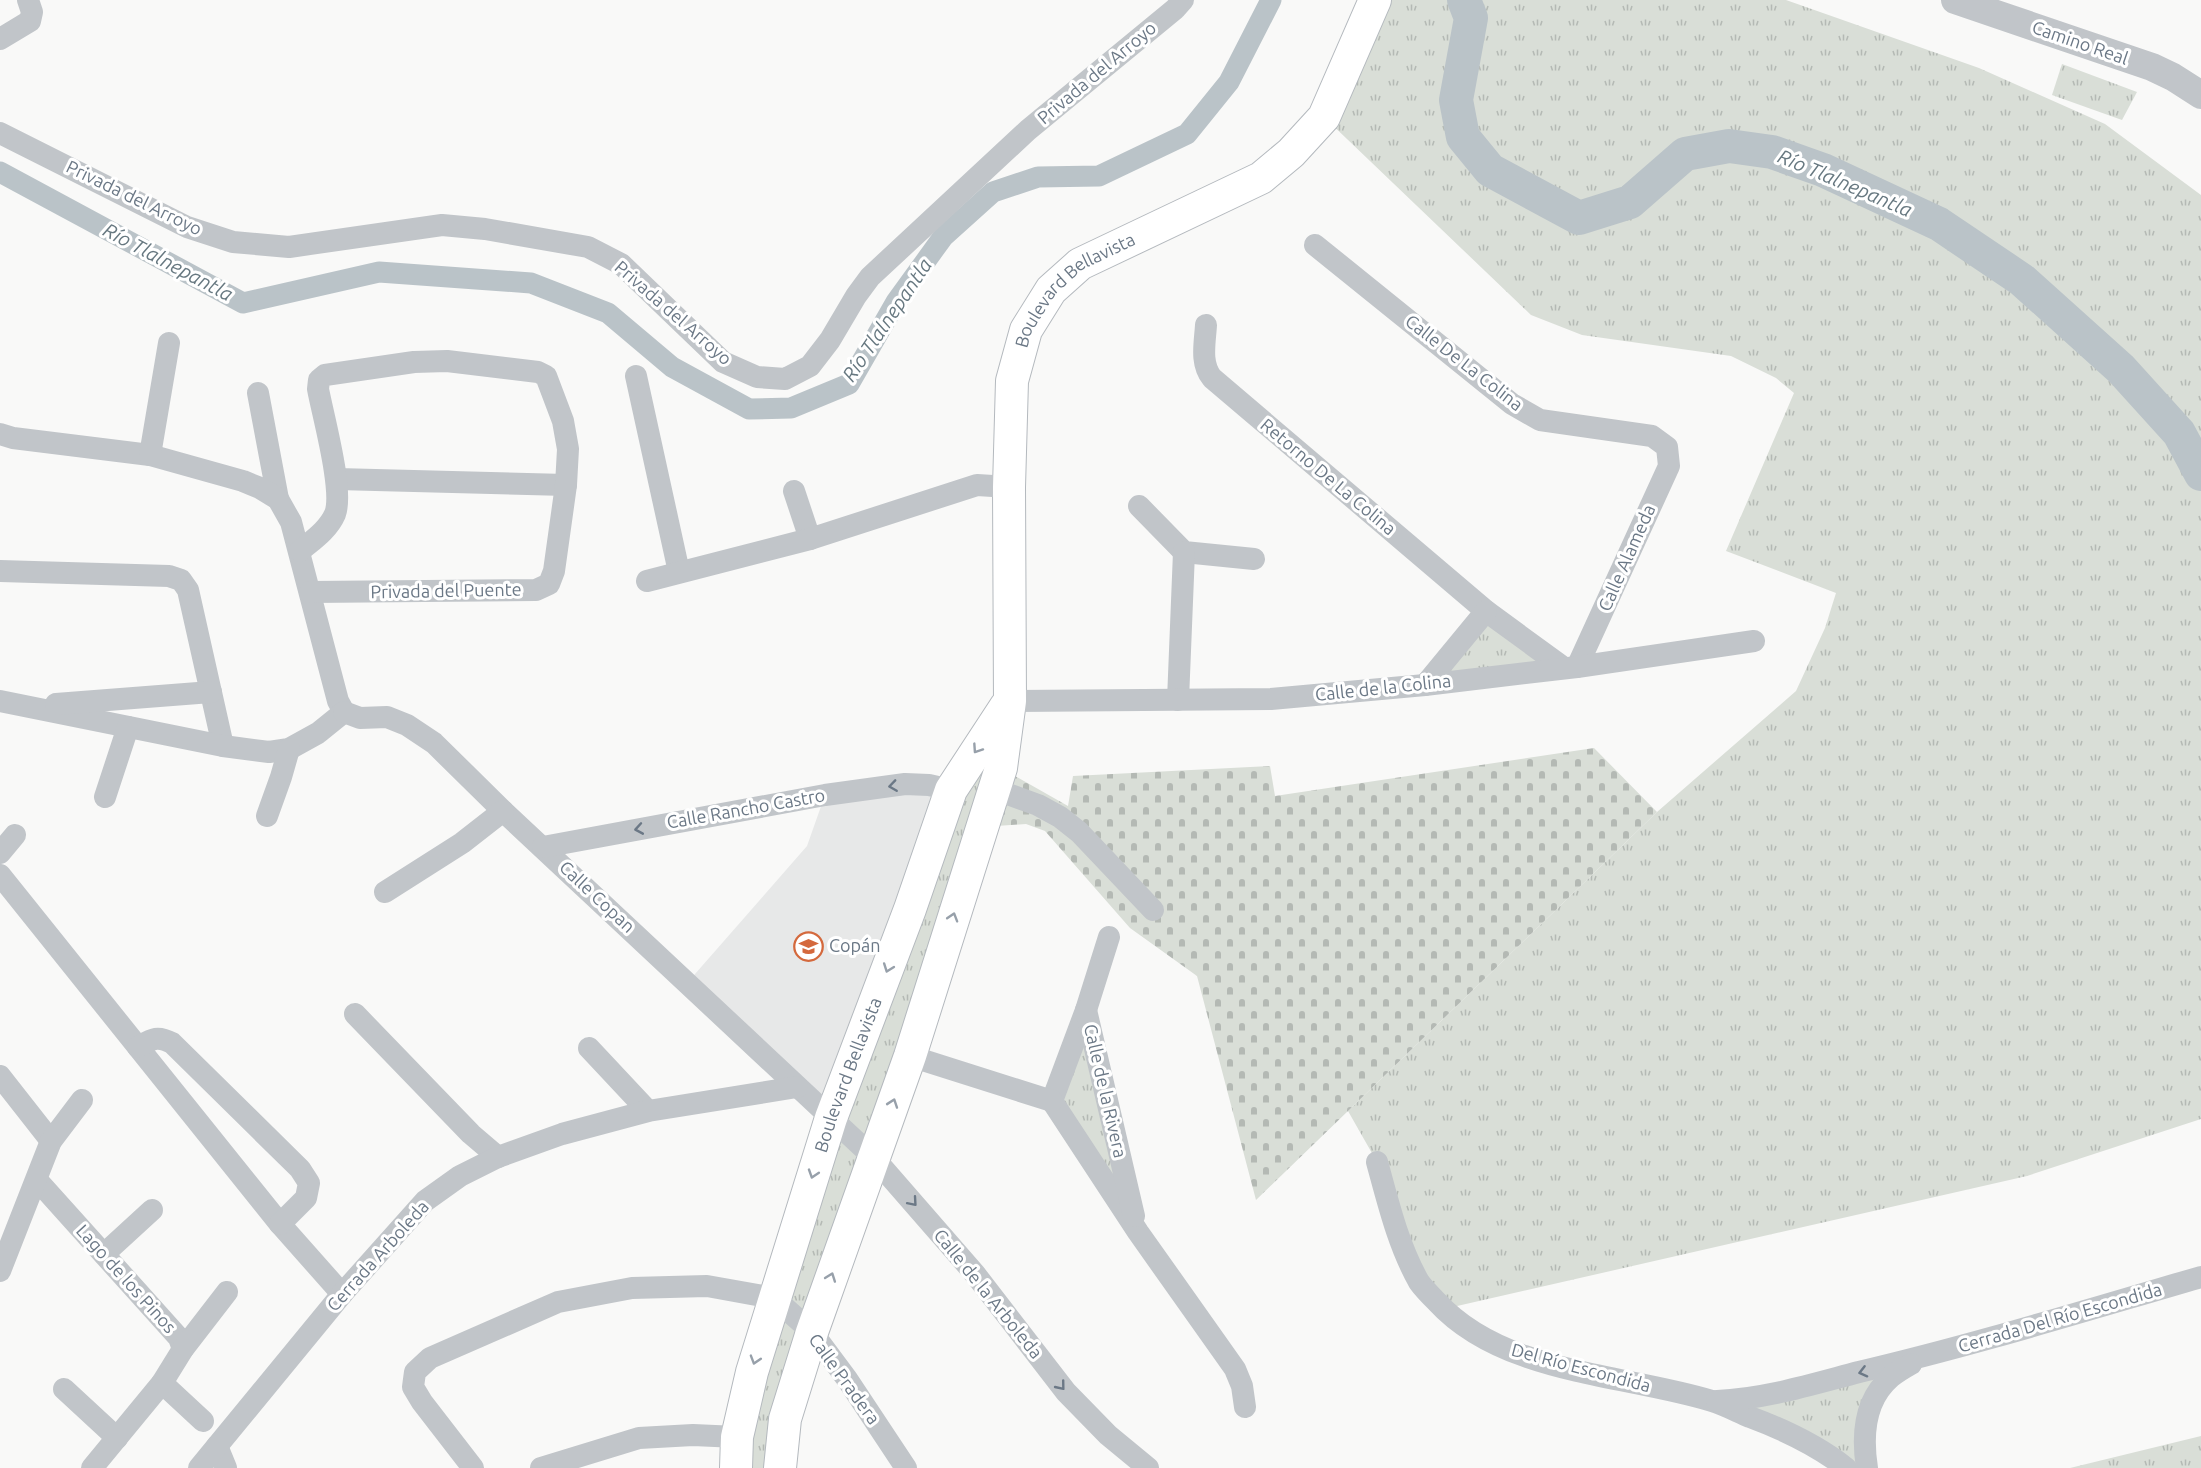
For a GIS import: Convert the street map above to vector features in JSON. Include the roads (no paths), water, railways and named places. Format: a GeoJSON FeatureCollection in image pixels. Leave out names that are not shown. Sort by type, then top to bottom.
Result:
{"type":"FeatureCollection","features":[{"type":"Feature","properties":{"kind":"main road","name":"Boulevard Bellavista"},"geometry":{"type":"LineString","coordinates":[[780,1468],[785,1419],[812,1332],[910,1056],[1000,768],[1010,701],[1009,487],[1012,381],[1026,330],[1051,290],[1080,264],[1261,178],[1291,153],[1324,117],[1375,0]]}},
{"type":"Feature","properties":{"kind":"main road","name":"Boulevard Bellavista"},"geometry":{"type":"LineString","coordinates":[[736,1468],[737,1437],[752,1372],[831,1118],[910,909],[951,790],[1010,701]]}},
{"type":"Feature","properties":{"kind":"street"},"geometry":{"type":"LineString","coordinates":[[0,39],[30,21],[32,12],[28,0]]}},
{"type":"Feature","properties":{"kind":"street","name":"Privada del Arroyo"},"geometry":{"type":"LineString","coordinates":[[0,133],[187,226],[233,242],[289,247],[442,225],[484,229],[588,247],[621,264],[689,332],[723,362],[757,377],[785,379],[810,366],[830,340],[870,277],[1028,130],[1183,0]]}},
{"type":"Feature","properties":{"kind":"street","name":"Camino Real"},"geometry":{"type":"LineString","coordinates":[[1954,0],[2152,67],[2174,76],[2201,95]]}},
{"type":"Feature","properties":{"kind":"street","name":"Calle De La Colina"},"geometry":{"type":"LineString","coordinates":[[1315,245],[1512,404],[1540,420],[1652,436],[1667,447]]}},
{"type":"Feature","properties":{"kind":"street","name":"Retorno De La Colina"},"geometry":{"type":"LineString","coordinates":[[1206,325],[1204,361],[1212,378],[1486,611],[1571,667]]}},
{"type":"Feature","properties":{"kind":"street"},"geometry":{"type":"LineString","coordinates":[[150,454],[169,343]]}},
{"type":"Feature","properties":{"kind":"street","name":"Privada del Puente"},"geometry":{"type":"LineString","coordinates":[[310,592],[536,590],[549,584],[554,571],[566,485],[568,449],[563,421],[546,376],[538,372],[447,361],[414,362],[325,375],[319,380],[318,389],[337,479]]}},
{"type":"Feature","properties":{"kind":"street"},"geometry":{"type":"LineString","coordinates":[[636,376],[680,572]]}},
{"type":"Feature","properties":{"kind":"street"},"geometry":{"type":"LineString","coordinates":[[0,701],[223,746],[269,752],[289,749],[318,733],[345,712],[338,701],[291,522],[278,499],[258,393]]}},
{"type":"Feature","properties":{"kind":"street"},"geometry":{"type":"LineString","coordinates":[[0,434],[13,438],[150,454],[243,482],[260,488],[278,499]]}},
{"type":"Feature","properties":{"kind":"street","name":"Calle Alameda"},"geometry":{"type":"LineString","coordinates":[[1571,667],[1669,466],[1667,447]]}},
{"type":"Feature","properties":{"kind":"street"},"geometry":{"type":"LineString","coordinates":[[300,551],[320,535],[336,512],[337,479],[566,485]]}},
{"type":"Feature","properties":{"kind":"street"},"geometry":{"type":"LineString","coordinates":[[646,581],[810,539],[977,485],[1009,487]]}},
{"type":"Feature","properties":{"kind":"street"},"geometry":{"type":"LineString","coordinates":[[794,490],[810,539]]}},
{"type":"Feature","properties":{"kind":"street"},"geometry":{"type":"LineString","coordinates":[[1139,506],[1184,552],[1254,559]]}},
{"type":"Feature","properties":{"kind":"street"},"geometry":{"type":"LineString","coordinates":[[1178,700],[1184,552]]}},
{"type":"Feature","properties":{"kind":"street"},"geometry":{"type":"LineString","coordinates":[[0,571],[169,576],[181,580],[188,590],[223,746]]}},
{"type":"Feature","properties":{"kind":"street"},"geometry":{"type":"LineString","coordinates":[[1425,685],[1486,611]]}},
{"type":"Feature","properties":{"kind":"street","name":"Calle de la Colina"},"geometry":{"type":"LineString","coordinates":[[1010,701],[1271,699],[1425,685],[1754,641]]}},
{"type":"Feature","properties":{"kind":"street"},"geometry":{"type":"LineString","coordinates":[[27,706],[211,692]]}},
{"type":"Feature","properties":{"kind":"street","name":"Calle Copan"},"geometry":{"type":"LineString","coordinates":[[345,712],[360,718],[387,717],[407,725],[434,743],[503,811],[831,1118]]}},
{"type":"Feature","properties":{"kind":"street"},"geometry":{"type":"LineString","coordinates":[[105,797],[128,727]]}},
{"type":"Feature","properties":{"kind":"street"},"geometry":{"type":"LineString","coordinates":[[267,816],[289,749]]}},
{"type":"Feature","properties":{"kind":"street","name":"Calle Rancho Castro"},"geometry":{"type":"LineString","coordinates":[[543,847],[837,793],[905,784],[929,785],[951,790]]}},
{"type":"Feature","properties":{"kind":"street"},"geometry":{"type":"LineString","coordinates":[[994,789],[1038,805],[1060,817],[1079,832],[1153,910]]}},
{"type":"Feature","properties":{"kind":"street"},"geometry":{"type":"LineString","coordinates":[[385,891],[462,843],[503,811]]}},
{"type":"Feature","properties":{"kind":"street"},"geometry":{"type":"LineString","coordinates":[[0,853],[15,835]]}},
{"type":"Feature","properties":{"kind":"street"},"geometry":{"type":"LineString","coordinates":[[0,875],[280,1224],[342,1294]]}},
{"type":"Feature","properties":{"kind":"street"},"geometry":{"type":"LineString","coordinates":[[1086,1010],[1109,937]]}},
{"type":"Feature","properties":{"kind":"street","name":"Calle de la Rivera"},"geometry":{"type":"LineString","coordinates":[[1086,1010],[1052,1101],[1138,1232],[1235,1369],[1242,1386],[1245,1407]]}},
{"type":"Feature","properties":{"kind":"street","name":"Calle de la Rivera"},"geometry":{"type":"LineString","coordinates":[[1086,1010],[1138,1232]]}},
{"type":"Feature","properties":{"kind":"street"},"geometry":{"type":"LineString","coordinates":[[355,1014],[471,1134],[498,1157]]}},
{"type":"Feature","properties":{"kind":"street"},"geometry":{"type":"LineString","coordinates":[[138,1047],[152,1039],[162,1038],[172,1043],[300,1169],[309,1183],[306,1198],[280,1224]]}},
{"type":"Feature","properties":{"kind":"street"},"geometry":{"type":"LineString","coordinates":[[589,1048],[641,1104]]}},
{"type":"Feature","properties":{"kind":"street"},"geometry":{"type":"LineString","coordinates":[[910,1056],[1052,1101]]}},
{"type":"Feature","properties":{"kind":"street"},"geometry":{"type":"LineString","coordinates":[[0,1076],[51,1141]]}},
{"type":"Feature","properties":{"kind":"street","name":"Cerrada Arboleda"},"geometry":{"type":"LineString","coordinates":[[199,1468],[342,1294],[425,1201],[460,1176],[498,1157],[641,1104],[797,1086]]}},
{"type":"Feature","properties":{"kind":"street"},"geometry":{"type":"LineString","coordinates":[[1,1263],[37,1180],[51,1141],[82,1100]]}},
{"type":"Feature","properties":{"kind":"street","name":"Calle de la Arboleda"},"geometry":{"type":"LineString","coordinates":[[831,1118],[874,1158],[975,1274],[1066,1392],[1108,1435],[1148,1468]]}},
{"type":"Feature","properties":{"kind":"street","name":"Del Río Escondida"},"geometry":{"type":"LineString","coordinates":[[1377,1162],[1397,1235],[1420,1283],[1444,1310],[1465,1328],[1496,1345],[1534,1359],[1713,1402]]}},
{"type":"Feature","properties":{"kind":"street","name":"Lago de los Pinos"},"geometry":{"type":"LineString","coordinates":[[37,1180],[179,1338],[183,1349],[162,1383],[93,1468]]}},
{"type":"Feature","properties":{"kind":"street"},"geometry":{"type":"LineString","coordinates":[[104,1254],[152,1210]]}},
{"type":"Feature","properties":{"kind":"street","name":"Cerrada Del Río Escondida"},"geometry":{"type":"LineString","coordinates":[[1713,1402],[1741,1400],[1919,1358],[2201,1277]]}},
{"type":"Feature","properties":{"kind":"street"},"geometry":{"type":"LineString","coordinates":[[473,1468],[413,1387],[415,1372],[430,1358],[558,1302],[633,1288],[707,1286],[774,1298]]}},
{"type":"Feature","properties":{"kind":"street"},"geometry":{"type":"LineString","coordinates":[[183,1349],[227,1292]]}},
{"type":"Feature","properties":{"kind":"street","name":"Calle Pradera"},"geometry":{"type":"LineString","coordinates":[[774,1298],[812,1332],[847,1379],[906,1468]]}},
{"type":"Feature","properties":{"kind":"street","name":"Cerrada Del Río Escondida"},"geometry":{"type":"LineString","coordinates":[[1867,1468],[1864,1437],[1866,1418],[1877,1395],[1890,1378],[1919,1358]]}},
{"type":"Feature","properties":{"kind":"street"},"geometry":{"type":"LineString","coordinates":[[162,1383],[203,1421]]}},
{"type":"Feature","properties":{"kind":"street"},"geometry":{"type":"LineString","coordinates":[[64,1389],[117,1438]]}},
{"type":"Feature","properties":{"kind":"street"},"geometry":{"type":"LineString","coordinates":[[1713,1402],[1793,1433],[1822,1449],[1846,1468]]}},
{"type":"Feature","properties":{"kind":"street"},"geometry":{"type":"LineString","coordinates":[[541,1468],[639,1438],[693,1435],[737,1437]]}},
{"type":"Feature","properties":{"kind":"street"},"geometry":{"type":"LineString","coordinates":[[217,1446],[226,1468]]}},
{"type":"Feature","properties":{"kind":"waterway","name":"Río Tlalnepantla"},"geometry":{"type":"LineString","coordinates":[[0,172],[243,303],[379,272],[531,283],[608,313],[672,367],[749,409],[791,408],[849,384],[896,302],[943,237],[993,192],[1038,177],[1099,176],[1187,134],[1229,82],[1271,0]]}},
{"type":"Feature","properties":{"kind":"waterway","name":"Río Tlalnepantla"},"geometry":{"type":"LineString","coordinates":[[1464,0],[1471,18],[1456,100],[1463,137],[1490,170],[1579,218],[1630,202],[1685,154],[1729,146],[1772,152],[1823,170],[1939,224],[2022,280],[2121,369],[2179,433],[2201,474]]}},
{"type":"Feature","properties":{"kind":"place","name":"Copán"},"geometry":{"type":"Point","coordinates":[808,946]}}]}
